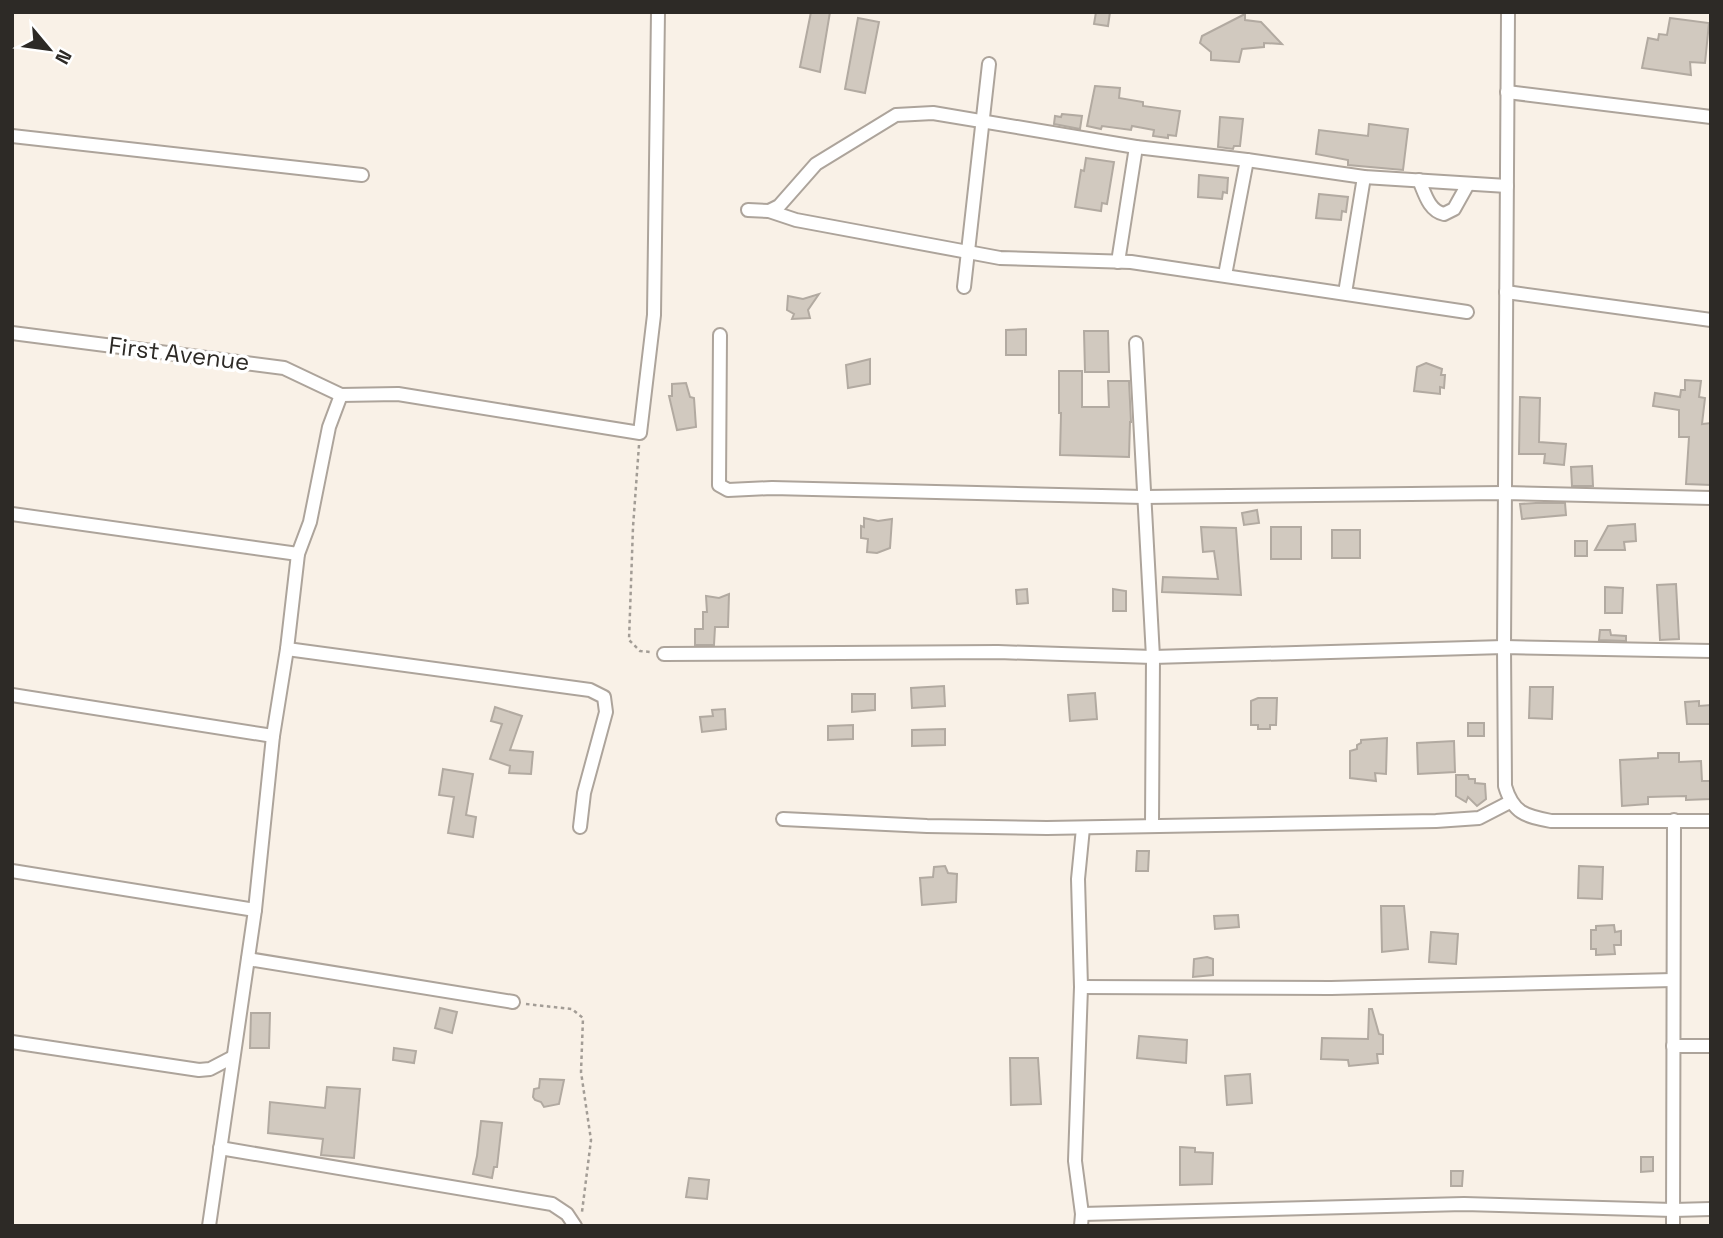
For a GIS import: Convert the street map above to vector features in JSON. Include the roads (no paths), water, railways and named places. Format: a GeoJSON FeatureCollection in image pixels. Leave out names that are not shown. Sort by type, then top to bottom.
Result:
{"type":"FeatureCollection","features":[{"type":"Feature","properties":{"kind":"street"},"geometry":{"type":"LineString","coordinates":[[209,1226],[255,910],[273,736],[298,554],[310,522],[328,428],[341,395],[398,394],[640,433],[654,315],[658,12]]}},
{"type":"Feature","properties":{"kind":"street"},"geometry":{"type":"LineString","coordinates":[[1508,12],[1504,493],[1505,786],[1510,802],[1519,812],[1532,818],[1551,821],[1711,821]]}},
{"type":"Feature","properties":{"kind":"street"},"geometry":{"type":"LineString","coordinates":[[964,287],[989,64]]}},
{"type":"Feature","properties":{"kind":"street"},"geometry":{"type":"LineString","coordinates":[[1507,92],[1711,117]]}},
{"type":"Feature","properties":{"kind":"street"},"geometry":{"type":"LineString","coordinates":[[769,211],[779,206],[816,164],[895,115],[933,113],[1136,147],[1364,177],[1507,186]]}},
{"type":"Feature","properties":{"kind":"street"},"geometry":{"type":"LineString","coordinates":[[12,136],[362,175]]}},
{"type":"Feature","properties":{"kind":"street"},"geometry":{"type":"LineString","coordinates":[[1118,262],[1136,147]]}},
{"type":"Feature","properties":{"kind":"street"},"geometry":{"type":"LineString","coordinates":[[1225,275],[1247,160]]}},
{"type":"Feature","properties":{"kind":"street"},"geometry":{"type":"LineString","coordinates":[[1345,293],[1364,177]]}},
{"type":"Feature","properties":{"kind":"street"},"geometry":{"type":"LineString","coordinates":[[1419,180],[1431,207],[1437,213],[1444,214],[1454,209],[1468,184]]}},
{"type":"Feature","properties":{"kind":"street"},"geometry":{"type":"LineString","coordinates":[[748,210],[769,211],[796,220],[1000,258],[1118,262],[1225,275],[1467,312]]}},
{"type":"Feature","properties":{"kind":"street"},"geometry":{"type":"LineString","coordinates":[[1506,292],[1711,320]]}},
{"type":"Feature","properties":{"kind":"street","name":"First Avenue"},"geometry":{"type":"LineString","coordinates":[[12,333],[284,368],[341,395]]}},
{"type":"Feature","properties":{"kind":"street"},"geometry":{"type":"LineString","coordinates":[[720,335],[719,485],[728,490],[772,488],[1144,497],[1504,493],[1711,498]]}},
{"type":"Feature","properties":{"kind":"street"},"geometry":{"type":"LineString","coordinates":[[1136,344],[1153,657],[1152,825]]}},
{"type":"Feature","properties":{"kind":"street"},"geometry":{"type":"LineString","coordinates":[[12,514],[298,554]]}},
{"type":"Feature","properties":{"kind":"street"},"geometry":{"type":"LineString","coordinates":[[664,654],[998,652],[1153,657],[1504,647],[1711,651]]}},
{"type":"Feature","properties":{"kind":"street"},"geometry":{"type":"LineString","coordinates":[[287,649],[590,690],[604,697],[606,712],[584,793],[580,827]]}},
{"type":"Feature","properties":{"kind":"street"},"geometry":{"type":"LineString","coordinates":[[12,695],[273,736]]}},
{"type":"Feature","properties":{"kind":"street"},"geometry":{"type":"LineString","coordinates":[[783,819],[927,826],[1083,828],[1436,821],[1479,818],[1510,802]]}},
{"type":"Feature","properties":{"kind":"street"},"geometry":{"type":"LineString","coordinates":[[1673,1226],[1674,820]]}},
{"type":"Feature","properties":{"kind":"street"},"geometry":{"type":"LineString","coordinates":[[1083,828],[1078,891],[1081,987],[1075,1161],[1082,1220],[1464,1204],[1711,1209]]}},
{"type":"Feature","properties":{"kind":"street"},"geometry":{"type":"LineString","coordinates":[[12,871],[255,910]]}},
{"type":"Feature","properties":{"kind":"street"},"geometry":{"type":"LineString","coordinates":[[248,959],[513,1002]]}},
{"type":"Feature","properties":{"kind":"street"},"geometry":{"type":"LineString","coordinates":[[1081,987],[1331,988],[1673,980]]}},
{"type":"Feature","properties":{"kind":"street"},"geometry":{"type":"LineString","coordinates":[[12,1042],[199,1070],[210,1069],[233,1057]]}},
{"type":"Feature","properties":{"kind":"street"},"geometry":{"type":"LineString","coordinates":[[1673,1046],[1711,1046]]}},
{"type":"Feature","properties":{"kind":"street"},"geometry":{"type":"LineString","coordinates":[[220,1148],[552,1204],[578,1221]]}}]}
